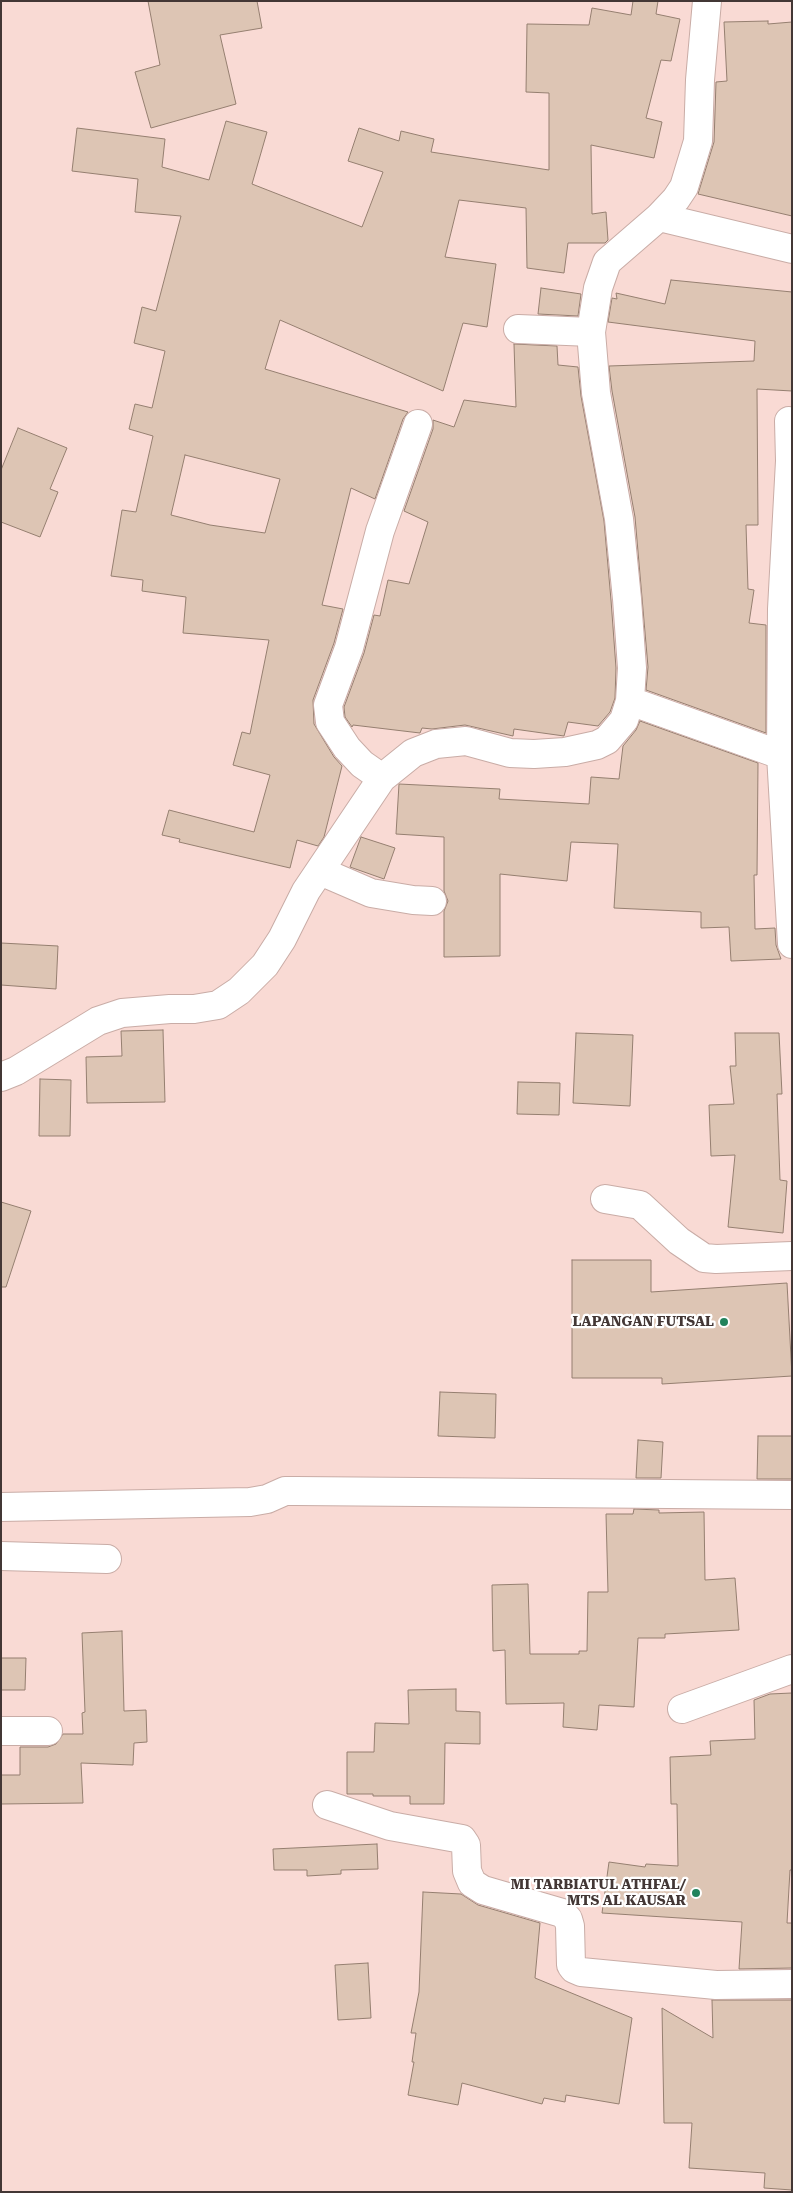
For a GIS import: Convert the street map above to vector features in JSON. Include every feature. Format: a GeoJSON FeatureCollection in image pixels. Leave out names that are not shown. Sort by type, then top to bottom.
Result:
{"type":"FeatureCollection","features":[{"type":"Feature","properties":{"kind":"street"},"geometry":{"type":"LineString","coordinates":[[1,1077],[16,1071],[98,1021],[122,1013],[194,1009],[218,1005],[254,979],[282,939],[306,891],[382,778],[413,753],[436,744],[466,741],[510,752],[534,754],[565,752],[597,745],[617,730],[624,720],[630,701],[631,650],[619,519],[596,393],[591,332],[598,288],[608,262],[659,217],[676,199],[684,187],[698,141],[700,80],[708,1]]}},
{"type":"Feature","properties":{"kind":"street"},"geometry":{"type":"LineString","coordinates":[[659,217],[792,249]]}},
{"type":"Feature","properties":{"kind":"street"},"geometry":{"type":"LineString","coordinates":[[518,329],[591,332]]}},
{"type":"Feature","properties":{"kind":"street"},"geometry":{"type":"LineString","coordinates":[[789,421],[787,609],[781,755],[792,944]]}},
{"type":"Feature","properties":{"kind":"street"},"geometry":{"type":"LineString","coordinates":[[382,778],[362,764],[347,748],[330,722],[328,705],[350,648],[380,531],[418,424]]}},
{"type":"Feature","properties":{"kind":"street"},"geometry":{"type":"LineString","coordinates":[[630,701],[781,755]]}},
{"type":"Feature","properties":{"kind":"street"},"geometry":{"type":"LineString","coordinates":[[320,871],[371,893],[432,901]]}},
{"type":"Feature","properties":{"kind":"street"},"geometry":{"type":"LineString","coordinates":[[605,1199],[640,1205],[679,1241],[704,1258],[792,1256]]}},
{"type":"Feature","properties":{"kind":"street"},"geometry":{"type":"LineString","coordinates":[[1,1507],[250,1502],[266,1499],[285,1491],[304,1490],[792,1495]]}},
{"type":"Feature","properties":{"kind":"street"},"geometry":{"type":"LineString","coordinates":[[1,1556],[107,1560]]}},
{"type":"Feature","properties":{"kind":"street"},"geometry":{"type":"LineString","coordinates":[[682,1709],[792,1669]]}},
{"type":"Feature","properties":{"kind":"street"},"geometry":{"type":"LineString","coordinates":[[1,1731],[48,1731]]}},
{"type":"Feature","properties":{"kind":"street"},"geometry":{"type":"LineString","coordinates":[[327,1805],[390,1826],[462,1839],[466,1845],[467,1871],[472,1883],[483,1890],[562,1913],[568,1919],[570,1926],[571,1965],[574,1969],[581,1972],[716,1985],[792,1984]]}},
{"type":"Feature","properties":{"kind":"building"},"geometry":{"type":"Polygon","coordinates":[[[148,1],[257,1],[262,28],[220,35],[236,104],[151,128],[135,72],[160,65],[148,1]]]}},
{"type":"Feature","properties":{"kind":"building"},"geometry":{"type":"Polygon","coordinates":[[[633,1],[658,1],[656,14],[680,19],[671,61],[661,60],[646,118],[662,122],[654,158],[591,145],[592,214],[606,212],[608,240],[605,243],[568,243],[564,273],[527,268],[526,208],[459,200],[445,257],[496,264],[487,327],[463,323],[443,391],[280,320],[265,369],[408,412],[403,419],[375,499],[351,488],[322,605],[343,609],[334,643],[313,700],[314,724],[334,757],[342,766],[324,837],[318,846],[297,840],[290,868],[179,842],[180,839],[162,835],[169,810],[254,832],[270,775],[233,765],[242,732],[250,734],[269,640],[183,633],[186,597],[142,591],[143,580],[111,576],[122,510],[136,512],[153,436],[129,429],[135,404],[152,408],[165,351],[134,343],[142,307],[156,311],[181,216],[135,212],[138,179],[72,171],[77,128],[165,139],[162,167],[209,180],[226,121],[267,132],[252,184],[362,227],[383,172],[348,161],[359,128],[399,141],[401,131],[434,139],[431,152],[549,170],[549,93],[526,92],[527,24],[589,25],[592,8],[631,15],[633,1]],[[185,455],[171,515],[210,525],[265,533],[280,479],[185,455]]]}},
{"type":"Feature","properties":{"kind":"building"},"geometry":{"type":"Polygon","coordinates":[[[768,21],[768,24],[792,22],[792,216],[698,194],[714,142],[716,82],[727,81],[724,22],[768,21]]]}},
{"type":"Feature","properties":{"kind":"building"},"geometry":{"type":"Polygon","coordinates":[[[671,280],[792,292],[792,391],[757,389],[758,525],[746,525],[748,589],[754,590],[749,623],[766,625],[766,733],[646,690],[648,667],[635,517],[609,366],[754,361],[755,341],[608,322],[612,298],[617,299],[616,293],[665,304],[671,280]]]}},
{"type":"Feature","properties":{"kind":"building"},"geometry":{"type":"Polygon","coordinates":[[[541,288],[581,294],[578,316],[538,314],[541,288]]]}},
{"type":"Feature","properties":{"kind":"building"},"geometry":{"type":"Polygon","coordinates":[[[514,344],[557,346],[558,365],[578,367],[581,396],[604,521],[616,668],[615,698],[610,712],[598,726],[568,722],[564,736],[514,729],[513,736],[465,725],[432,729],[422,728],[420,733],[353,725],[352,727],[345,717],[344,707],[364,653],[374,615],[380,616],[388,580],[409,584],[428,522],[404,511],[433,429],[433,420],[454,427],[464,400],[516,407],[514,344]]]}},
{"type":"Feature","properties":{"kind":"building"},"geometry":{"type":"Polygon","coordinates":[[[18,428],[67,448],[50,489],[58,492],[40,537],[1,522],[1,470],[18,428]]]}},
{"type":"Feature","properties":{"kind":"building"},"geometry":{"type":"Polygon","coordinates":[[[640,721],[758,763],[757,875],[754,875],[755,929],[775,928],[776,945],[781,959],[731,961],[729,927],[701,928],[701,912],[614,908],[618,844],[571,842],[567,881],[500,874],[500,956],[444,957],[444,911],[448,901],[444,891],[444,837],[396,834],[399,784],[500,789],[499,799],[589,804],[591,777],[619,779],[623,746],[636,730],[640,721]]]}},
{"type":"Feature","properties":{"kind":"building"},"geometry":{"type":"Polygon","coordinates":[[[361,837],[395,848],[384,879],[350,867],[361,837]]]}},
{"type":"Feature","properties":{"kind":"building"},"geometry":{"type":"Polygon","coordinates":[[[1,943],[58,946],[56,989],[1,985],[1,943]]]}},
{"type":"Feature","properties":{"kind":"building"},"geometry":{"type":"Polygon","coordinates":[[[163,1030],[165,1102],[87,1103],[86,1057],[122,1056],[121,1031],[163,1030]]]}},
{"type":"Feature","properties":{"kind":"building"},"geometry":{"type":"Polygon","coordinates":[[[576,1033],[633,1035],[630,1106],[573,1103],[576,1033]]]}},
{"type":"Feature","properties":{"kind":"building"},"geometry":{"type":"Polygon","coordinates":[[[735,1033],[779,1033],[782,1094],[777,1094],[780,1180],[787,1181],[783,1233],[728,1227],[735,1155],[711,1156],[709,1105],[734,1104],[730,1066],[736,1066],[735,1033]]]}},
{"type":"Feature","properties":{"kind":"building"},"geometry":{"type":"Polygon","coordinates":[[[40,1079],[71,1080],[70,1136],[39,1136],[40,1079]]]}},
{"type":"Feature","properties":{"kind":"building"},"geometry":{"type":"Polygon","coordinates":[[[518,1082],[560,1083],[559,1115],[517,1114],[518,1082]]]}},
{"type":"Feature","properties":{"kind":"building"},"geometry":{"type":"Polygon","coordinates":[[[1,1202],[31,1211],[6,1287],[1,1287],[1,1202]]]}},
{"type":"Feature","properties":{"kind":"building"},"geometry":{"type":"Polygon","coordinates":[[[572,1260],[651,1260],[651,1292],[787,1283],[792,1376],[662,1384],[662,1378],[572,1378],[572,1260]]]}},
{"type":"Feature","properties":{"kind":"building"},"geometry":{"type":"Polygon","coordinates":[[[440,1392],[496,1394],[495,1438],[438,1436],[440,1392]]]}},
{"type":"Feature","properties":{"kind":"building"},"geometry":{"type":"Polygon","coordinates":[[[758,1436],[792,1436],[792,1479],[757,1479],[758,1436]]]}},
{"type":"Feature","properties":{"kind":"building"},"geometry":{"type":"Polygon","coordinates":[[[638,1440],[663,1442],[661,1478],[636,1478],[638,1440]]]}},
{"type":"Feature","properties":{"kind":"building"},"geometry":{"type":"Polygon","coordinates":[[[634,1509],[659,1510],[659,1513],[704,1512],[705,1580],[735,1578],[739,1630],[665,1634],[665,1638],[638,1638],[634,1707],[599,1705],[597,1730],[563,1727],[564,1703],[506,1704],[505,1650],[493,1651],[492,1585],[528,1584],[530,1654],[579,1654],[579,1651],[587,1651],[588,1592],[608,1592],[606,1514],[633,1514],[634,1509]]]}},
{"type":"Feature","properties":{"kind":"building"},"geometry":{"type":"Polygon","coordinates":[[[122,1631],[124,1711],[146,1710],[147,1742],[134,1743],[133,1765],[81,1763],[83,1803],[1,1804],[1,1775],[20,1775],[20,1747],[48,1747],[56,1744],[63,1734],[83,1734],[82,1713],[85,1712],[82,1633],[122,1631]]]}},
{"type":"Feature","properties":{"kind":"building"},"geometry":{"type":"Polygon","coordinates":[[[1,1658],[26,1658],[25,1690],[1,1690],[1,1658]]]}},
{"type":"Feature","properties":{"kind":"building"},"geometry":{"type":"Polygon","coordinates":[[[456,1689],[456,1711],[480,1712],[480,1744],[445,1743],[444,1804],[410,1804],[410,1796],[347,1794],[347,1752],[374,1752],[375,1723],[409,1724],[408,1690],[456,1689]]]}},
{"type":"Feature","properties":{"kind":"building"},"geometry":{"type":"Polygon","coordinates":[[[792,1693],[792,1870],[790,1870],[787,1923],[792,1923],[792,1968],[739,1969],[742,1922],[602,1913],[609,1862],[645,1867],[646,1864],[678,1866],[677,1804],[671,1804],[670,1757],[711,1755],[710,1741],[755,1739],[754,1700],[770,1694],[792,1693]]]}},
{"type":"Feature","properties":{"kind":"building"},"geometry":{"type":"Polygon","coordinates":[[[377,1844],[378,1869],[341,1870],[341,1874],[307,1876],[307,1870],[274,1870],[273,1849],[377,1844]]]}},
{"type":"Feature","properties":{"kind":"building"},"geometry":{"type":"Polygon","coordinates":[[[423,1892],[461,1894],[478,1905],[540,1923],[535,1978],[632,2018],[619,2104],[566,2095],[565,2102],[544,2098],[542,2104],[462,2083],[458,2105],[408,2095],[414,2062],[412,2062],[416,2033],[411,2033],[419,1992],[423,1892]]]}},
{"type":"Feature","properties":{"kind":"building"},"geometry":{"type":"Polygon","coordinates":[[[368,1963],[371,2018],[338,2020],[335,1965],[368,1963]]]}},
{"type":"Feature","properties":{"kind":"building"},"geometry":{"type":"Polygon","coordinates":[[[712,2000],[792,2000],[792,2190],[764,2188],[765,2173],[689,2168],[692,2123],[664,2123],[662,2008],[713,2038],[712,2000]]]}},
{"type":"Feature","properties":{"kind":"place","name":"LAPANGAN FUTSAL"},"geometry":{"type":"Point","coordinates":[724,1322]}},
{"type":"Feature","properties":{"kind":"place","name":"MI TARBIATUL ATHFAL/ MTS AL KAUSAR"},"geometry":{"type":"Point","coordinates":[696,1893]}}]}
